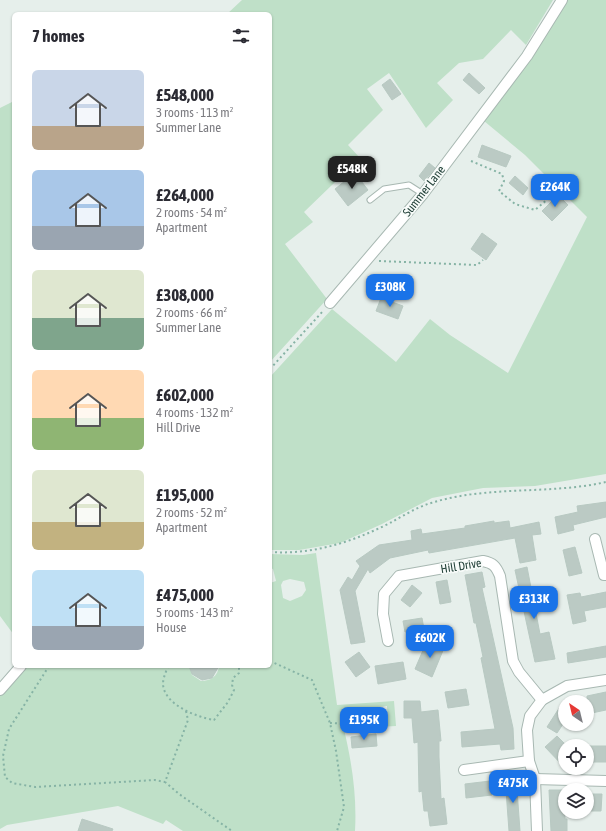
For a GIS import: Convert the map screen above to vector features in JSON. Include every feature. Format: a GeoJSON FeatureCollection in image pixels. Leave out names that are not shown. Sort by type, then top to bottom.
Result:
{"type":"FeatureCollection","features":[{"type":"Feature","properties":{"kind":"street","name":"Summer Lane"},"geometry":{"type":"LineString","coordinates":[[330,303],[371,257],[423,194],[522,62],[556,13],[562,0]]}},
{"type":"Feature","properties":{"kind":"street"},"geometry":{"type":"LineString","coordinates":[[595,539],[604,575],[606,575]]}},
{"type":"Feature","properties":{"kind":"street","name":"Hill Drive"},"geometry":{"type":"LineString","coordinates":[[388,641],[383,614],[384,594],[398,576],[483,561],[491,562],[496,566],[500,576],[513,661],[519,672],[542,700]]}},
{"type":"Feature","properties":{"kind":"street"},"geometry":{"type":"LineString","coordinates":[[0,690],[19,668]]}},
{"type":"Feature","properties":{"kind":"street"},"geometry":{"type":"LineString","coordinates":[[537,831],[534,779],[529,761],[527,730],[530,716],[542,700],[567,686],[606,680]]}},
{"type":"Feature","properties":{"kind":"street"},"geometry":{"type":"LineString","coordinates":[[464,770],[529,761]]}},
{"type":"Feature","properties":{"kind":"street"},"geometry":{"type":"LineString","coordinates":[[534,779],[606,781]]}},
{"type":"Feature","properties":{"kind":"lane"},"geometry":{"type":"LineString","coordinates":[[370,200],[384,189],[409,185],[423,194]]}},
{"type":"Feature","properties":{"kind":"path"},"geometry":{"type":"LineString","coordinates":[[471,161],[502,174],[504,181],[499,191],[515,204],[535,210],[548,199]]}},
{"type":"Feature","properties":{"kind":"path"},"geometry":{"type":"LineString","coordinates":[[371,257],[376,261],[477,265],[483,260]]}},
{"type":"Feature","properties":{"kind":"path"},"geometry":{"type":"LineString","coordinates":[[272,367],[330,303]]}},
{"type":"Feature","properties":{"kind":"path"},"geometry":{"type":"LineString","coordinates":[[272,552],[301,552],[336,546],[368,534],[430,503],[490,492],[586,486],[606,482]]}},
{"type":"Feature","properties":{"kind":"path"},"geometry":{"type":"LineString","coordinates":[[272,662],[312,680],[330,724],[336,751],[344,807],[337,831]]}},
{"type":"Feature","properties":{"kind":"path"},"geometry":{"type":"LineString","coordinates":[[48,668],[9,729],[3,756],[5,777],[12,784],[35,788],[155,780],[166,782],[179,794],[232,831]]}},
{"type":"Feature","properties":{"kind":"path"},"geometry":{"type":"LineString","coordinates":[[167,668],[163,685],[168,698],[186,711],[214,720],[224,708],[234,690],[232,685],[233,678],[239,673],[239,668]]}},
{"type":"Feature","properties":{"kind":"path"},"geometry":{"type":"LineString","coordinates":[[166,782],[188,720],[186,711]]}},
{"type":"Feature","properties":{"kind":"path"},"geometry":{"type":"LineString","coordinates":[[330,724],[378,721],[382,717],[383,711]]}},
{"type":"Feature","properties":{"kind":"green space"},"geometry":{"type":"Polygon","coordinates":[[[242,0],[553,0],[526,45],[511,30],[483,59],[459,63],[437,83],[453,100],[426,128],[389,73],[367,89],[383,110],[348,145],[360,158],[304,212],[313,222],[285,244],[327,299],[272,360],[272,12],[229,12],[242,0]]]}},
{"type":"Feature","properties":{"kind":"green space"},"geometry":{"type":"Polygon","coordinates":[[[566,0],[606,0],[606,474],[535,486],[483,488],[432,498],[382,524],[340,543],[299,550],[272,550],[272,375],[332,309],[396,362],[430,319],[450,335],[508,373],[587,217],[525,155],[484,121],[566,0]]]}},
{"type":"Feature","properties":{"kind":"green space"},"geometry":{"type":"Polygon","coordinates":[[[12,102],[12,632],[0,616],[0,108],[12,102]]]}},
{"type":"Feature","properties":{"kind":"green space"},"geometry":{"type":"Polygon","coordinates":[[[316,553],[337,705],[394,701],[396,726],[344,729],[353,780],[355,831],[183,831],[166,820],[163,824],[118,806],[7,825],[0,829],[0,694],[24,668],[190,668],[192,675],[201,681],[208,680],[216,675],[218,668],[272,668],[272,582],[276,581],[272,569],[272,554],[303,555],[316,553]],[[290,579],[283,581],[281,585],[283,598],[290,601],[302,596],[306,590],[304,582],[290,579]],[[387,706],[380,707],[377,710],[379,715],[366,721],[367,724],[388,722],[387,706]]]}},
{"type":"Feature","properties":{"kind":"building"},"geometry":{"type":"Polygon","coordinates":[[[469,73],[485,88],[479,94],[463,80],[469,73]]]}},
{"type":"Feature","properties":{"kind":"building"},"geometry":{"type":"Polygon","coordinates":[[[390,79],[401,94],[392,100],[382,85],[390,79]]]}},
{"type":"Feature","properties":{"kind":"building"},"geometry":{"type":"Polygon","coordinates":[[[482,145],[511,156],[506,167],[478,157],[482,145]]]}},
{"type":"Feature","properties":{"kind":"building"},"geometry":{"type":"Polygon","coordinates":[[[429,163],[435,168],[424,181],[419,176],[429,163]]]}},
{"type":"Feature","properties":{"kind":"building"},"geometry":{"type":"Polygon","coordinates":[[[355,173],[368,190],[348,206],[335,189],[355,173]]]}},
{"type":"Feature","properties":{"kind":"building"},"geometry":{"type":"Polygon","coordinates":[[[515,176],[528,188],[523,195],[509,183],[515,176]]]}},
{"type":"Feature","properties":{"kind":"building"},"geometry":{"type":"Polygon","coordinates":[[[558,195],[568,205],[552,221],[542,211],[558,195]]]}},
{"type":"Feature","properties":{"kind":"building"},"geometry":{"type":"Polygon","coordinates":[[[482,233],[497,244],[486,260],[471,249],[482,233]]]}},
{"type":"Feature","properties":{"kind":"building"},"geometry":{"type":"Polygon","coordinates":[[[381,298],[403,306],[398,319],[376,311],[381,298]]]}},
{"type":"Feature","properties":{"kind":"building"},"geometry":{"type":"Polygon","coordinates":[[[606,502],[606,517],[573,525],[574,530],[558,534],[555,517],[578,512],[577,506],[606,502]]]}},
{"type":"Feature","properties":{"kind":"building"},"geometry":{"type":"Polygon","coordinates":[[[494,521],[494,523],[509,521],[510,528],[539,522],[541,534],[532,535],[536,560],[520,563],[515,538],[429,553],[428,550],[390,558],[370,573],[368,569],[355,591],[365,642],[351,644],[340,590],[348,577],[352,580],[360,566],[356,561],[379,545],[412,540],[411,531],[421,529],[422,534],[465,528],[465,526],[494,521]]]}},
{"type":"Feature","properties":{"kind":"building"},"geometry":{"type":"Polygon","coordinates":[[[575,547],[582,573],[569,576],[563,550],[575,547]]]}},
{"type":"Feature","properties":{"kind":"building"},"geometry":{"type":"Polygon","coordinates":[[[527,567],[540,634],[549,632],[555,659],[535,662],[515,570],[527,567]]]}},
{"type":"Feature","properties":{"kind":"building"},"geometry":{"type":"Polygon","coordinates":[[[482,572],[485,587],[482,588],[513,728],[514,749],[501,750],[500,744],[462,747],[461,732],[495,729],[481,658],[483,657],[476,623],[474,623],[465,575],[482,572]]]}},
{"type":"Feature","properties":{"kind":"building"},"geometry":{"type":"Polygon","coordinates":[[[447,580],[451,602],[440,604],[436,582],[447,580]]]}},
{"type":"Feature","properties":{"kind":"building"},"geometry":{"type":"Polygon","coordinates":[[[412,585],[422,593],[410,607],[401,600],[412,585]]]}},
{"type":"Feature","properties":{"kind":"building"},"geometry":{"type":"Polygon","coordinates":[[[606,592],[606,607],[584,611],[586,621],[573,624],[567,595],[580,593],[581,597],[606,592]]]}},
{"type":"Feature","properties":{"kind":"building"},"geometry":{"type":"Polygon","coordinates":[[[422,618],[424,629],[405,632],[403,621],[422,618]]]}},
{"type":"Feature","properties":{"kind":"building"},"geometry":{"type":"Polygon","coordinates":[[[427,641],[444,648],[432,677],[415,669],[427,641]]]}},
{"type":"Feature","properties":{"kind":"building"},"geometry":{"type":"Polygon","coordinates":[[[606,646],[606,657],[568,663],[567,653],[606,646]]]}},
{"type":"Feature","properties":{"kind":"building"},"geometry":{"type":"Polygon","coordinates":[[[359,652],[370,667],[356,677],[345,662],[359,652]]]}},
{"type":"Feature","properties":{"kind":"building"},"geometry":{"type":"Polygon","coordinates":[[[403,662],[406,679],[378,684],[375,666],[403,662]]]}},
{"type":"Feature","properties":{"kind":"building"},"geometry":{"type":"Polygon","coordinates":[[[190,668],[218,668],[212,678],[202,680],[192,674],[190,668]]]}},
{"type":"Feature","properties":{"kind":"building"},"geometry":{"type":"Polygon","coordinates":[[[466,689],[469,705],[448,708],[445,692],[466,689]]]}},
{"type":"Feature","properties":{"kind":"building"},"geometry":{"type":"Polygon","coordinates":[[[606,692],[606,710],[594,713],[594,695],[592,695],[606,692]]]}},
{"type":"Feature","properties":{"kind":"building"},"geometry":{"type":"Polygon","coordinates":[[[404,701],[420,701],[421,712],[438,710],[441,741],[439,741],[439,757],[441,799],[444,798],[447,824],[430,826],[428,811],[424,811],[422,791],[419,792],[418,742],[414,743],[412,718],[404,718],[404,701]]]}},
{"type":"Feature","properties":{"kind":"building"},"geometry":{"type":"Polygon","coordinates":[[[558,710],[558,731],[557,733],[547,727],[558,710]]]}},
{"type":"Feature","properties":{"kind":"building"},"geometry":{"type":"Polygon","coordinates":[[[376,734],[377,746],[352,748],[351,737],[376,734]]]}},
{"type":"Feature","properties":{"kind":"building"},"geometry":{"type":"Polygon","coordinates":[[[557,736],[560,739],[558,739],[558,761],[545,747],[557,736]]]}},
{"type":"Feature","properties":{"kind":"building"},"geometry":{"type":"Polygon","coordinates":[[[594,746],[606,746],[606,762],[594,762],[594,746]]]}},
{"type":"Feature","properties":{"kind":"building"},"geometry":{"type":"Polygon","coordinates":[[[516,776],[520,831],[509,831],[505,777],[516,776]]]}},
{"type":"Feature","properties":{"kind":"building"},"geometry":{"type":"Polygon","coordinates":[[[490,781],[492,795],[466,798],[465,784],[490,781]]]}},
{"type":"Feature","properties":{"kind":"building"},"geometry":{"type":"Polygon","coordinates":[[[549,790],[558,790],[558,819],[567,819],[567,831],[551,831],[549,790]]]}},
{"type":"Feature","properties":{"kind":"building"},"geometry":{"type":"Polygon","coordinates":[[[594,794],[602,794],[601,811],[594,811],[594,794]]]}},
{"type":"Feature","properties":{"kind":"building"},"geometry":{"type":"Polygon","coordinates":[[[82,819],[113,829],[112,831],[78,831],[82,819]]]}}]}
